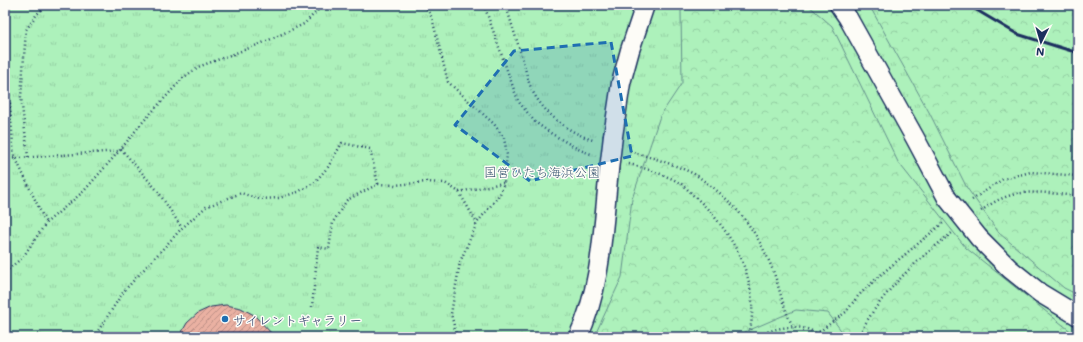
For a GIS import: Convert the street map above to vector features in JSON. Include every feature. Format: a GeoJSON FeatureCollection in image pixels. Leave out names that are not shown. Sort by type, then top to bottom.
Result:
{"type":"FeatureCollection","features":[{"type":"Feature","properties":{"kind":"street"},"geometry":{"type":"LineString","coordinates":[[578,337],[592,296],[600,258],[611,142],[621,83],[645,5]]}},
{"type":"Feature","properties":{"kind":"street"},"geometry":{"type":"LineString","coordinates":[[839,5],[848,18],[947,198],[979,238],[1010,269],[1040,294],[1078,316]]}},
{"type":"Feature","properties":{"kind":"path"},"geometry":{"type":"LineString","coordinates":[[28,157],[21,97],[26,30],[37,14],[47,5]]}},
{"type":"Feature","properties":{"kind":"path"},"geometry":{"type":"LineString","coordinates":[[5,272],[23,258],[46,223],[84,191],[141,124],[183,78],[198,67],[260,44],[304,24],[320,8],[328,5]]}},
{"type":"Feature","properties":{"kind":"path"},"geometry":{"type":"LineString","coordinates":[[425,5],[432,18],[448,82],[494,124],[504,138],[507,155],[504,183],[500,194],[477,223],[460,262],[451,314],[457,337]]}},
{"type":"Feature","properties":{"kind":"path"},"geometry":{"type":"LineString","coordinates":[[506,5],[531,87],[547,112],[561,124],[583,137],[611,142],[670,164],[697,176],[724,196],[747,221],[763,246],[775,275],[788,319],[794,328]]}},
{"type":"Feature","properties":{"kind":"path"},"geometry":{"type":"LineString","coordinates":[[5,35],[15,159],[46,223]]}},
{"type":"Feature","properties":{"kind":"path"},"geometry":{"type":"LineString","coordinates":[[94,337],[124,291],[182,228],[206,207],[241,193],[259,199],[279,198],[298,192],[315,182],[328,167],[342,143],[370,148],[378,184]]}},
{"type":"Feature","properties":{"kind":"path"},"geometry":{"type":"LineString","coordinates":[[5,159],[120,150]]}},
{"type":"Feature","properties":{"kind":"path"},"geometry":{"type":"LineString","coordinates":[[120,150],[156,190],[182,228]]}},
{"type":"Feature","properties":{"kind":"path"},"geometry":{"type":"LineString","coordinates":[[971,201],[1004,179],[1031,172],[1078,176]]}},
{"type":"Feature","properties":{"kind":"path"},"geometry":{"type":"LineString","coordinates":[[312,307],[318,247],[329,249],[333,222],[347,200],[378,184],[395,185],[435,182],[445,183],[459,192],[477,223]]}},
{"type":"Feature","properties":{"kind":"path"},"geometry":{"type":"LineString","coordinates":[[459,192],[504,183]]}},
{"type":"Feature","properties":{"kind":"path"},"geometry":{"type":"LineString","coordinates":[[816,334],[846,312],[858,296],[879,276],[948,219]]}},
{"type":"Feature","properties":{"kind":"path"},"geometry":{"type":"LineString","coordinates":[[757,337],[775,328],[810,330],[821,337]]}},
{"type":"Feature","properties":{"kind":"highlighted area"},"geometry":{"type":"Polygon","coordinates":[[[611,42],[632,156],[530,181],[455,125],[514,51],[611,42]]]}},
{"type":"Feature","properties":{"kind":"green space","name":"国営ひたち海浜公園"},"geometry":{"type":"Polygon","coordinates":[[[5,5],[1078,5],[1078,337],[5,337],[5,5]]]}},
{"type":"Feature","properties":{"kind":"green space"},"geometry":{"type":"Polygon","coordinates":[[[687,5],[808,5],[832,26],[898,162],[966,248],[1078,337],[846,337],[828,313],[796,310],[745,332],[743,337],[594,337],[622,277],[632,199],[660,116],[682,83],[681,11],[687,5]]]}},
{"type":"Feature","properties":{"kind":"green space"},"geometry":{"type":"Polygon","coordinates":[[[869,5],[1078,5],[1078,295],[1064,288],[999,233],[967,188],[929,112],[869,5]]]}},
{"type":"Feature","properties":{"kind":"building","name":"サイレントギャラリー"},"geometry":{"type":"Polygon","coordinates":[[[226,305],[241,308],[254,315],[275,337],[179,337],[187,323],[198,313],[211,307],[226,305]]]}},
{"type":"Feature","properties":{"kind":"railway"},"geometry":{"type":"LineString","coordinates":[[968,5],[1017,34],[1078,53]]}},
{"type":"Feature","properties":{"kind":"place","name":"サイレントギャラリー"},"geometry":{"type":"Point","coordinates":[225,319]}}]}
